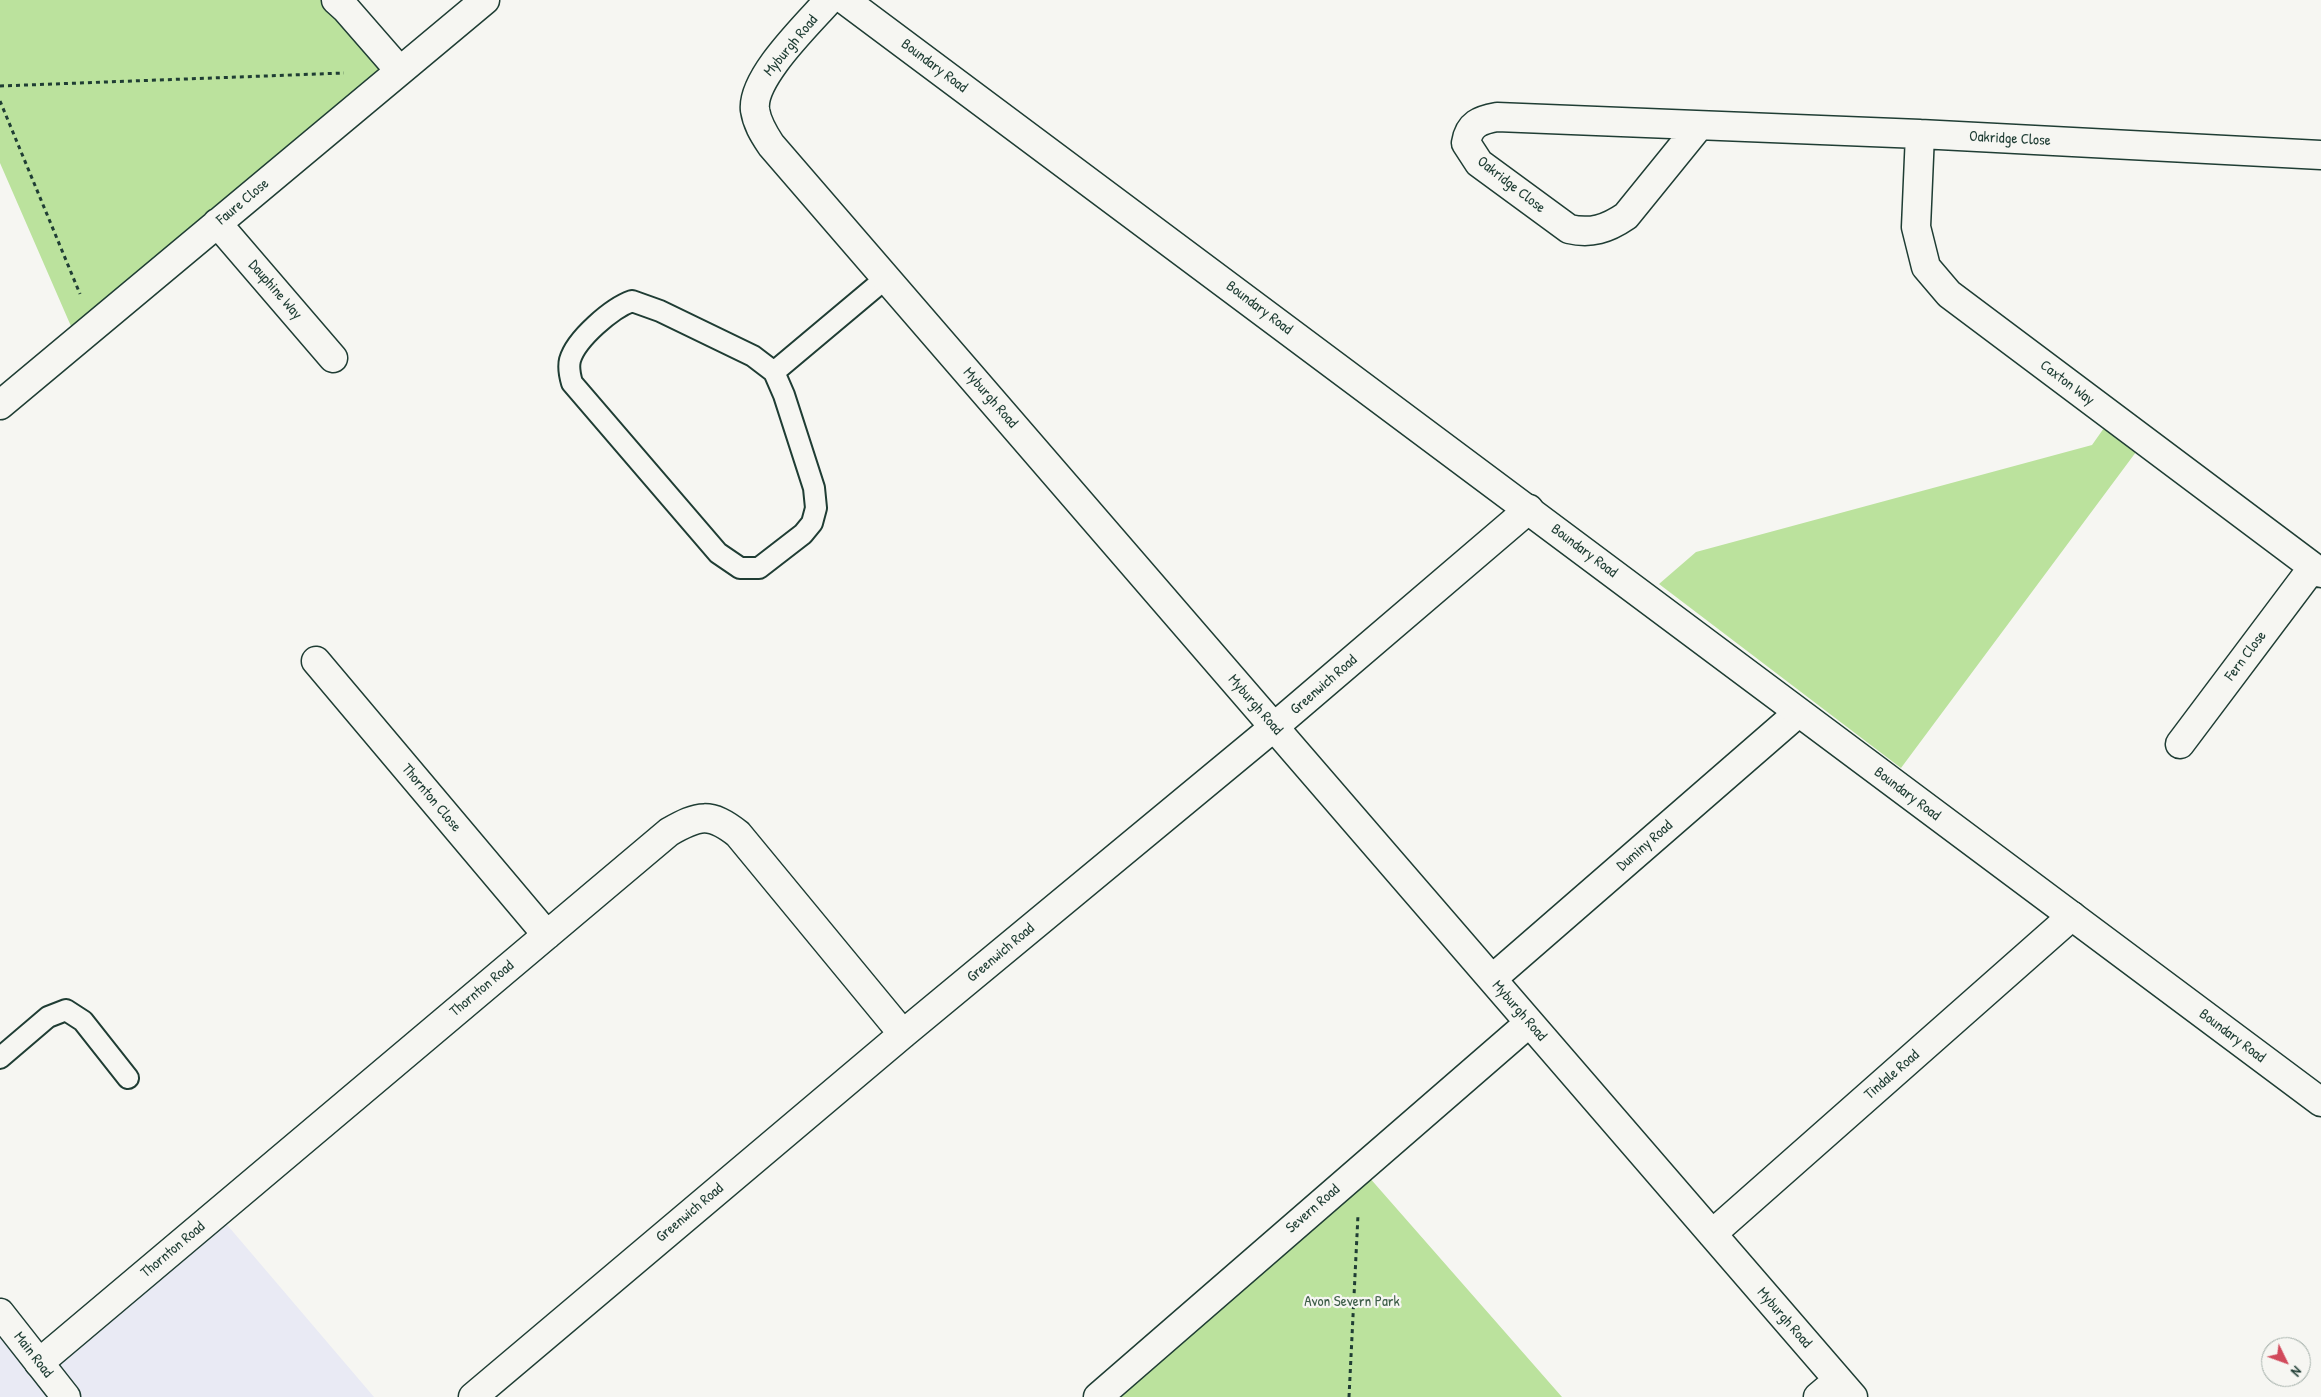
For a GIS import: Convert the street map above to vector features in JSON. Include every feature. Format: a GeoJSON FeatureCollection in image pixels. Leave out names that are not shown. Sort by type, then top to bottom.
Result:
{"type":"FeatureCollection","features":[{"type":"Feature","properties":{"kind":"street"},"geometry":{"type":"LineString","coordinates":[[336,0],[400,71]]}},
{"type":"Feature","properties":{"kind":"street","name":"Faure Close"},"geometry":{"type":"LineString","coordinates":[[0,405],[486,0]]}},
{"type":"Feature","properties":{"kind":"street","name":"Myburgh Road"},"geometry":{"type":"LineString","coordinates":[[829,0],[766,73],[756,91],[755,108],[759,127],[771,145],[1712,1234],[1836,1391]]}},
{"type":"Feature","properties":{"kind":"street","name":"Boundary Road"},"geometry":{"type":"LineString","coordinates":[[845,0],[2321,1102]]}},
{"type":"Feature","properties":{"kind":"street","name":"Oakridge Close"},"geometry":{"type":"LineString","coordinates":[[1699,126],[1626,216],[1598,230],[1582,232],[1569,229],[1479,163],[1466,143],[1468,133],[1473,125],[1483,119],[1497,117],[1920,134],[2321,156]]}},
{"type":"Feature","properties":{"kind":"street","name":"Caxton Way"},"geometry":{"type":"LineString","coordinates":[[1920,134],[1916,227],[1926,267],[1949,294],[2317,570]]}},
{"type":"Feature","properties":{"kind":"street","name":"Dauphine Way"},"geometry":{"type":"LineString","coordinates":[[218,223],[333,358]]}},
{"type":"Feature","properties":{"kind":"street","name":"Greenwich Road"},"geometry":{"type":"LineString","coordinates":[[473,1397],[903,1034],[1274,727],[1529,509]]}},
{"type":"Feature","properties":{"kind":"street","name":"Fern Close"},"geometry":{"type":"LineString","coordinates":[[2180,744],[2317,570]]}},
{"type":"Feature","properties":{"kind":"street","name":"Thornton Close"},"geometry":{"type":"LineString","coordinates":[[316,660],[547,935]]}},
{"type":"Feature","properties":{"kind":"street","name":"Duminy Road"},"geometry":{"type":"LineString","coordinates":[[1492,980],[1798,713]]}},
{"type":"Feature","properties":{"kind":"street","name":"Thornton Road"},"geometry":{"type":"LineString","coordinates":[[39,1363],[669,832],[690,820],[706,817],[723,822],[738,834],[903,1034]]}},
{"type":"Feature","properties":{"kind":"street","name":"Tindale Road"},"geometry":{"type":"LineString","coordinates":[[1712,1234],[2072,916]]}},
{"type":"Feature","properties":{"kind":"street","name":"Severn Road"},"geometry":{"type":"LineString","coordinates":[[1098,1397],[1529,1022]]}},
{"type":"Feature","properties":{"kind":"street","name":"Main Road"},"geometry":{"type":"LineString","coordinates":[[0,1313],[66,1397]]}},
{"type":"Feature","properties":{"kind":"lane"},"geometry":{"type":"LineString","coordinates":[[774,372],[886,278]]}},
{"type":"Feature","properties":{"kind":"lane"},"geometry":{"type":"LineString","coordinates":[[632,301],[660,311],[734,346],[764,363],[774,372],[784,395],[814,488],[816,508],[812,524],[803,534],[759,568],[750,569],[740,568],[718,553],[583,398],[572,384],[569,373],[570,361],[574,350],[582,340],[612,311],[632,301]]}},
{"type":"Feature","properties":{"kind":"lane"},"geometry":{"type":"LineString","coordinates":[[0,1058],[48,1017],[66,1010],[83,1021],[128,1078]]}},
{"type":"Feature","properties":{"kind":"path"},"geometry":{"type":"LineString","coordinates":[[0,86],[400,71]]}},
{"type":"Feature","properties":{"kind":"path"},"geometry":{"type":"LineString","coordinates":[[0,101],[80,294],[103,319]]}},
{"type":"Feature","properties":{"kind":"path"},"geometry":{"type":"LineString","coordinates":[[1349,1397],[1360,1168]]}},
{"type":"Feature","properties":{"kind":"shaded area"},"geometry":{"type":"Polygon","coordinates":[[[217,1213],[374,1397],[0,1397],[0,1313],[39,1363],[217,1213]]]}},
{"type":"Feature","properties":{"kind":"green space"},"geometry":{"type":"Polygon","coordinates":[[[0,0],[336,0],[400,71],[77,340],[0,163],[0,0]]]}},
{"type":"Feature","properties":{"kind":"green space"},"geometry":{"type":"Polygon","coordinates":[[[2104,428],[2136,452],[1901,768],[1659,584],[1696,552],[2092,445],[2104,428]]]}},
{"type":"Feature","properties":{"kind":"green space","name":"Avon Severn Park"},"geometry":{"type":"Polygon","coordinates":[[[1361,1168],[1562,1397],[1098,1397],[1361,1168]]]}}]}
